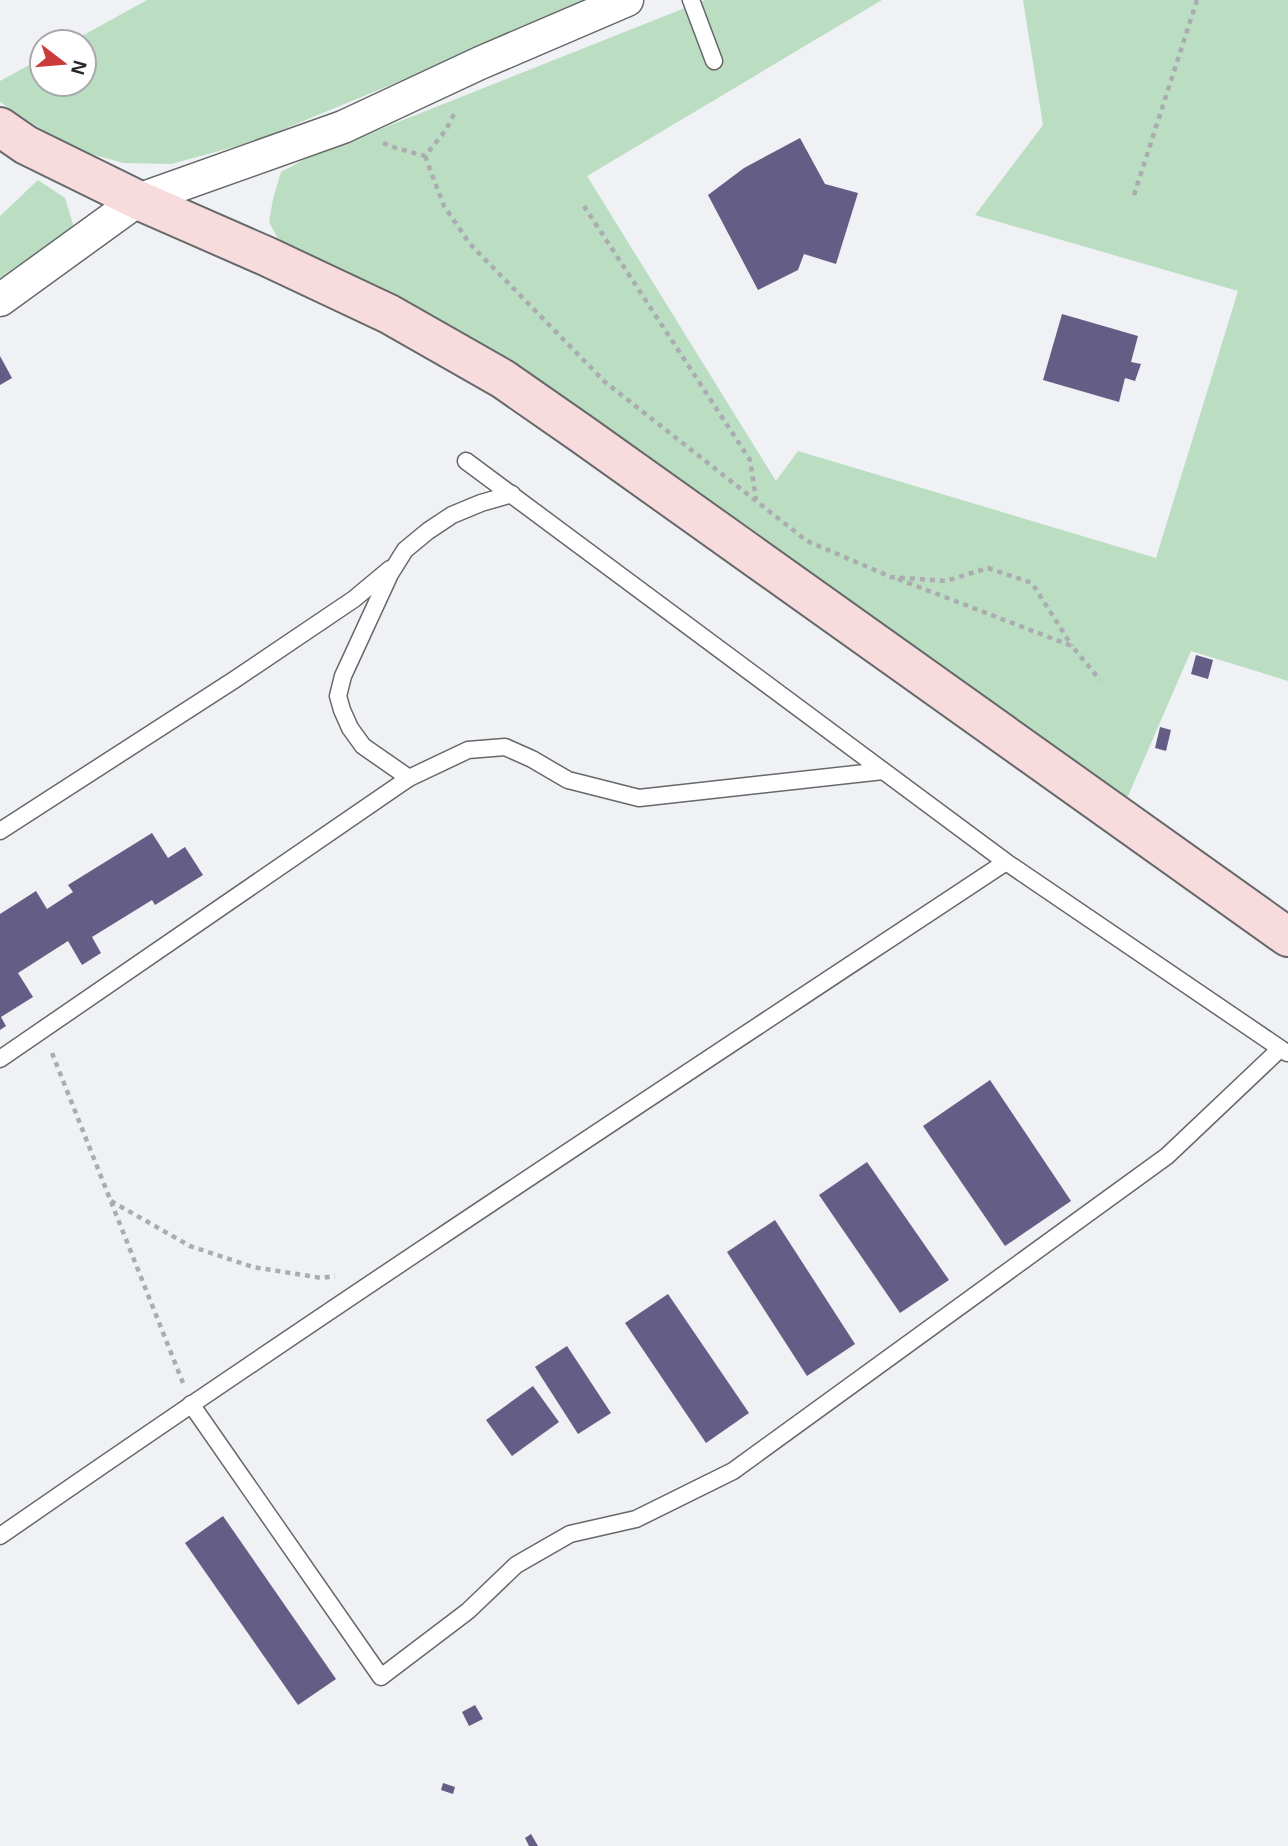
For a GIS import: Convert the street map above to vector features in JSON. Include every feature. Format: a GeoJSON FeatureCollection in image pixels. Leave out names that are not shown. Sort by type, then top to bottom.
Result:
{"type":"FeatureCollection","features":[{"type":"Feature","properties":{"kind":"street"},"geometry":{"type":"LineString","coordinates":[[0,300],[138,200],[343,127],[480,62],[627,0]]}},
{"type":"Feature","properties":{"kind":"street"},"geometry":{"type":"LineString","coordinates":[[13,141],[389,314],[503,379],[1288,937]]}},
{"type":"Feature","properties":{"kind":"lane"},"geometry":{"type":"LineString","coordinates":[[691,0],[715,61]]}},
{"type":"Feature","properties":{"kind":"lane"},"geometry":{"type":"LineString","coordinates":[[191,1404],[381,1677],[468,1611],[516,1564],[570,1534],[636,1519],[733,1471],[1167,1156],[1284,1051],[1006,862],[466,461]]}},
{"type":"Feature","properties":{"kind":"lane"},"geometry":{"type":"LineString","coordinates":[[409,778],[363,746],[350,728],[338,696],[342,676],[395,565],[405,550],[452,514],[512,494]]}},
{"type":"Feature","properties":{"kind":"lane"},"geometry":{"type":"LineString","coordinates":[[0,831],[234,680],[354,599],[395,565]]}},
{"type":"Feature","properties":{"kind":"lane"},"geometry":{"type":"LineString","coordinates":[[0,1059],[409,778],[468,750],[505,747],[568,780],[639,798],[883,771]]}},
{"type":"Feature","properties":{"kind":"lane"},"geometry":{"type":"LineString","coordinates":[[0,1536],[395,1267],[1006,862]]}},
{"type":"Feature","properties":{"kind":"path"},"geometry":{"type":"LineString","coordinates":[[1134,195],[1197,0]]}},
{"type":"Feature","properties":{"kind":"path"},"geometry":{"type":"LineString","coordinates":[[425,156],[444,205],[470,244],[605,382],[807,541],[891,577],[1072,646]]}},
{"type":"Feature","properties":{"kind":"path"},"geometry":{"type":"LineString","coordinates":[[584,206],[750,460],[757,500]]}},
{"type":"Feature","properties":{"kind":"path"},"geometry":{"type":"LineString","coordinates":[[891,577],[946,581],[988,568],[1032,583],[1072,646],[1100,680]]}},
{"type":"Feature","properties":{"kind":"path"},"geometry":{"type":"LineString","coordinates":[[43,1029],[191,1404]]}},
{"type":"Feature","properties":{"kind":"path"},"geometry":{"type":"LineString","coordinates":[[110,1201],[190,1246],[253,1267],[322,1278],[395,1267]]}},
{"type":"Feature","properties":{"kind":"green space"},"geometry":{"type":"Polygon","coordinates":[[[147,0],[594,1],[252,142],[171,164],[123,163],[70,148],[0,102],[0,81],[28,66],[28,98],[98,98],[96,28],[147,0]]]}},
{"type":"Feature","properties":{"kind":"green space"},"geometry":{"type":"Polygon","coordinates":[[[705,0],[882,0],[587,176],[776,481],[798,451],[1156,558],[1238,291],[975,215],[1043,125],[1023,0],[1288,0],[1288,681],[1191,651],[1125,803],[284,250],[269,222],[281,172],[305,159],[705,0]]]}},
{"type":"Feature","properties":{"kind":"green space"},"geometry":{"type":"Polygon","coordinates":[[[38,180],[65,198],[73,224],[66,246],[0,293],[0,216],[38,180]]]}},
{"type":"Feature","properties":{"kind":"building"},"geometry":{"type":"Polygon","coordinates":[[[800,138],[825,184],[858,193],[836,264],[804,254],[798,270],[758,290],[708,195],[744,168],[800,138]]]}},
{"type":"Feature","properties":{"kind":"building"},"geometry":{"type":"Polygon","coordinates":[[[1062,314],[1138,336],[1131,362],[1141,364],[1135,381],[1125,378],[1119,402],[1043,380],[1062,314]]]}},
{"type":"Feature","properties":{"kind":"building"},"geometry":{"type":"Polygon","coordinates":[[[0,356],[12,378],[0,385],[0,356]]]}},
{"type":"Feature","properties":{"kind":"building"},"geometry":{"type":"Polygon","coordinates":[[[1196,655],[1213,660],[1208,679],[1191,674],[1196,655]]]}},
{"type":"Feature","properties":{"kind":"building"},"geometry":{"type":"Polygon","coordinates":[[[1160,727],[1171,730],[1166,751],[1155,748],[1160,727]]]}},
{"type":"Feature","properties":{"kind":"building"},"geometry":{"type":"Polygon","coordinates":[[[152,833],[168,858],[185,847],[203,875],[155,905],[152,900],[92,937],[101,953],[82,965],[68,941],[18,973],[33,997],[1,1017],[6,1026],[0,1030],[0,914],[36,891],[47,909],[73,892],[68,885],[152,833]]]}},
{"type":"Feature","properties":{"kind":"building"},"geometry":{"type":"Polygon","coordinates":[[[990,1080],[1071,1201],[1005,1246],[923,1126],[990,1080]]]}},
{"type":"Feature","properties":{"kind":"building"},"geometry":{"type":"Polygon","coordinates":[[[867,1162],[949,1280],[900,1313],[819,1195],[867,1162]]]}},
{"type":"Feature","properties":{"kind":"building"},"geometry":{"type":"Polygon","coordinates":[[[775,1220],[855,1344],[807,1376],[727,1252],[775,1220]]]}},
{"type":"Feature","properties":{"kind":"building"},"geometry":{"type":"Polygon","coordinates":[[[668,1294],[749,1413],[706,1443],[625,1323],[668,1294]]]}},
{"type":"Feature","properties":{"kind":"building"},"geometry":{"type":"Polygon","coordinates":[[[567,1346],[611,1413],[578,1434],[535,1367],[567,1346]]]}},
{"type":"Feature","properties":{"kind":"building"},"geometry":{"type":"Polygon","coordinates":[[[533,1386],[559,1422],[512,1456],[486,1420],[533,1386]]]}},
{"type":"Feature","properties":{"kind":"building"},"geometry":{"type":"Polygon","coordinates":[[[223,1516],[336,1679],[298,1705],[185,1543],[223,1516]]]}},
{"type":"Feature","properties":{"kind":"building"},"geometry":{"type":"Polygon","coordinates":[[[475,1705],[483,1719],[469,1726],[462,1712],[475,1705]]]}},
{"type":"Feature","properties":{"kind":"building"},"geometry":{"type":"Polygon","coordinates":[[[443,1783],[455,1787],[453,1794],[441,1790],[443,1783]]]}},
{"type":"Feature","properties":{"kind":"building"},"geometry":{"type":"Polygon","coordinates":[[[531,1834],[538,1846],[529,1846],[525,1838],[531,1834]]]}}]}
